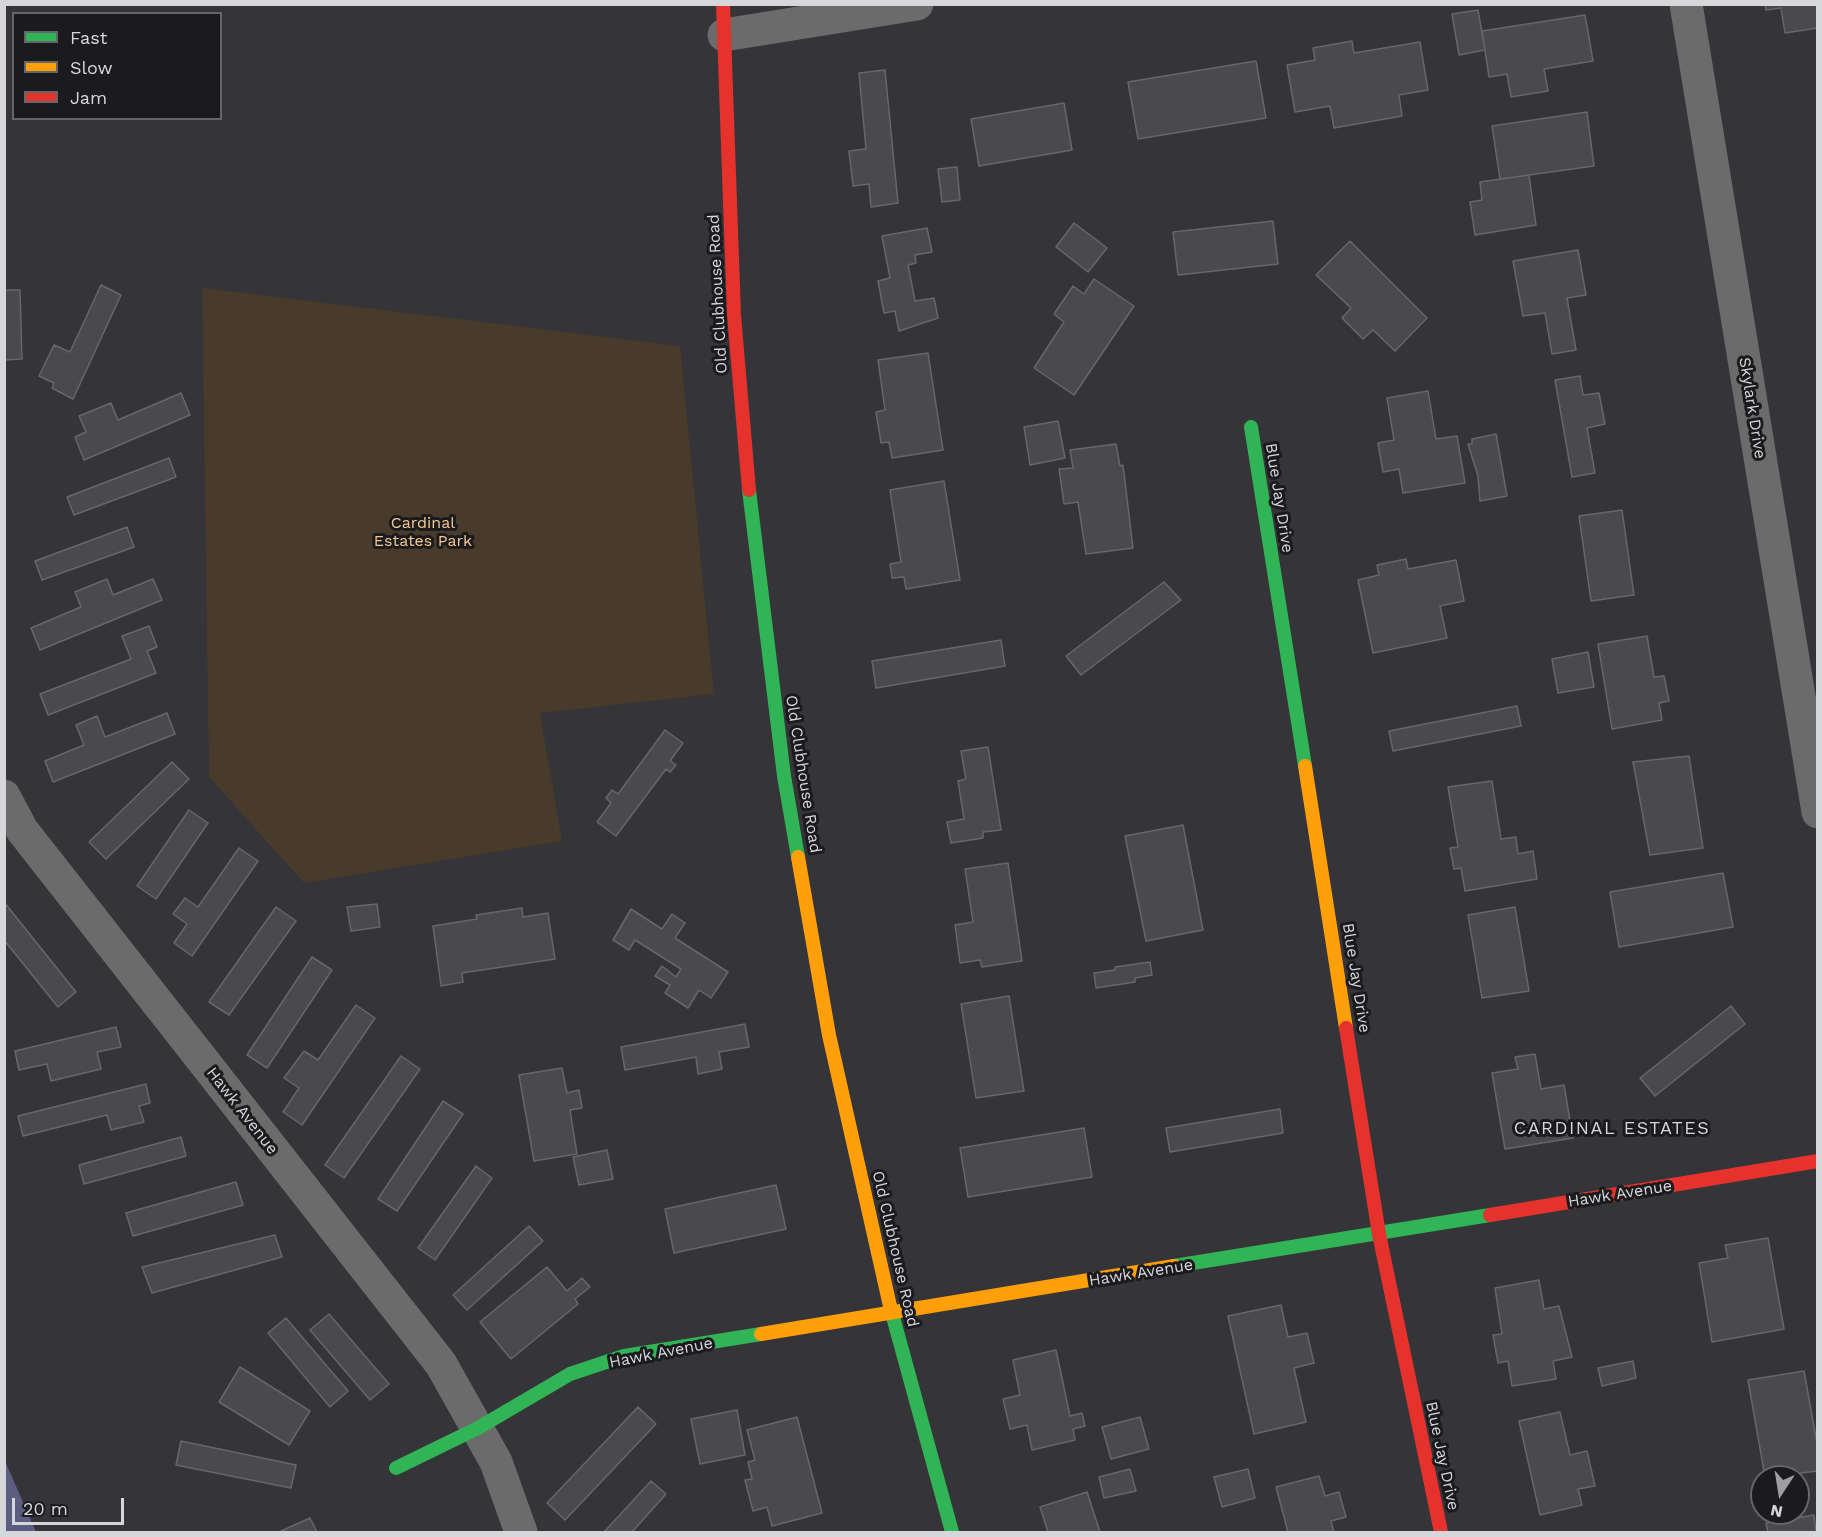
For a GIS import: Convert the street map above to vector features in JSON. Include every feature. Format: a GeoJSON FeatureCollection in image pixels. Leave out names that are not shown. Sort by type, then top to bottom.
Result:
{"type":"FeatureCollection","features":[{"type":"Feature","properties":{"kind":"street"},"geometry":{"type":"LineString","coordinates":[[723,20],[916,4]]}},
{"type":"Feature","properties":{"kind":"street","name":"Skylark Drive"},"geometry":{"type":"LineString","coordinates":[[1686,4],[1818,812]]}},
{"type":"Feature","properties":{"kind":"street","name":"Old Clubhouse Road"},"geometry":{"type":"LineString","coordinates":[[723,20],[734,315],[749,494],[784,776],[829,1035],[892,1315],[952,1533]]}},
{"type":"Feature","properties":{"kind":"street","name":"Blue Jay Drive"},"geometry":{"type":"LineString","coordinates":[[1251,427],[1379,1234],[1441,1533]]}},
{"type":"Feature","properties":{"kind":"street","name":"Hawk Avenue"},"geometry":{"type":"LineString","coordinates":[[4,796],[22,830],[441,1364],[496,1462],[520,1533]]}},
{"type":"Feature","properties":{"kind":"street","name":"Hawk Avenue"},"geometry":{"type":"LineString","coordinates":[[478,1428],[570,1374],[624,1356],[892,1315],[1818,1161]]}},
{"type":"Feature","properties":{"kind":"street"},"geometry":{"type":"LineString","coordinates":[[396,1468],[478,1428]]}},
{"type":"Feature","properties":{"kind":"green space","name":"Cardinal Estates Park"},"geometry":{"type":"Polygon","coordinates":[[[202,288],[680,346],[714,694],[540,713],[562,841],[304,883],[209,777],[202,288]]]}},
{"type":"Feature","properties":{"kind":"water"},"geometry":{"type":"Polygon","coordinates":[[[5,1461],[36,1532],[5,1532],[5,1461]]]}},
{"type":"Feature","properties":{"kind":"building"},"geometry":{"type":"Polygon","coordinates":[[[1765,4],[1818,4],[1818,28],[1785,33],[1781,8],[1766,10],[1765,4]]]}},
{"type":"Feature","properties":{"kind":"building"},"geometry":{"type":"Polygon","coordinates":[[[1478,10],[1485,50],[1459,55],[1452,14],[1478,10]]]}},
{"type":"Feature","properties":{"kind":"building"},"geometry":{"type":"Polygon","coordinates":[[[1585,15],[1593,61],[1544,69],[1548,91],[1511,97],[1507,74],[1489,77],[1482,31],[1585,15]]]}},
{"type":"Feature","properties":{"kind":"building"},"geometry":{"type":"Polygon","coordinates":[[[1352,41],[1354,53],[1420,42],[1428,90],[1399,95],[1402,116],[1334,128],[1330,106],[1295,112],[1287,65],[1315,60],[1313,48],[1352,41]]]}},
{"type":"Feature","properties":{"kind":"building"},"geometry":{"type":"Polygon","coordinates":[[[1256,61],[1266,118],[1138,139],[1128,82],[1256,61]]]}},
{"type":"Feature","properties":{"kind":"building"},"geometry":{"type":"Polygon","coordinates":[[[885,70],[898,203],[871,207],[869,184],[853,186],[849,151],[866,149],[859,73],[885,70]]]}},
{"type":"Feature","properties":{"kind":"building"},"geometry":{"type":"Polygon","coordinates":[[[1064,103],[1072,150],[979,166],[971,119],[1064,103]]]}},
{"type":"Feature","properties":{"kind":"building"},"geometry":{"type":"Polygon","coordinates":[[[1587,112],[1594,166],[1500,179],[1492,126],[1587,112]]]}},
{"type":"Feature","properties":{"kind":"building"},"geometry":{"type":"Polygon","coordinates":[[[957,167],[960,200],[942,202],[938,169],[957,167]]]}},
{"type":"Feature","properties":{"kind":"building"},"geometry":{"type":"Polygon","coordinates":[[[1529,175],[1536,225],[1475,235],[1470,202],[1482,200],[1480,182],[1529,175]]]}},
{"type":"Feature","properties":{"kind":"building"},"geometry":{"type":"Polygon","coordinates":[[[1273,221],[1278,264],[1178,275],[1173,232],[1273,221]]]}},
{"type":"Feature","properties":{"kind":"building"},"geometry":{"type":"Polygon","coordinates":[[[1074,223],[1107,248],[1088,272],[1056,247],[1074,223]]]}},
{"type":"Feature","properties":{"kind":"building"},"geometry":{"type":"Polygon","coordinates":[[[927,228],[932,252],[915,255],[916,263],[908,265],[915,301],[934,298],[938,318],[899,331],[895,311],[884,313],[878,281],[890,278],[882,236],[927,228]]]}},
{"type":"Feature","properties":{"kind":"building"},"geometry":{"type":"Polygon","coordinates":[[[1350,241],[1427,318],[1395,351],[1373,330],[1363,339],[1342,318],[1351,308],[1316,275],[1350,241]]]}},
{"type":"Feature","properties":{"kind":"building"},"geometry":{"type":"Polygon","coordinates":[[[1578,250],[1586,295],[1567,298],[1576,350],[1552,354],[1545,313],[1523,316],[1513,261],[1578,250]]]}},
{"type":"Feature","properties":{"kind":"building"},"geometry":{"type":"Polygon","coordinates":[[[1094,279],[1134,306],[1074,395],[1034,368],[1064,322],[1054,314],[1073,286],[1084,294],[1094,279]]]}},
{"type":"Feature","properties":{"kind":"building"},"geometry":{"type":"Polygon","coordinates":[[[101,285],[121,295],[73,399],[52,388],[54,383],[39,376],[54,345],[70,352],[101,285]]]}},
{"type":"Feature","properties":{"kind":"building"},"geometry":{"type":"Polygon","coordinates":[[[4,290],[20,290],[22,359],[4,360],[4,290]]]}},
{"type":"Feature","properties":{"kind":"building"},"geometry":{"type":"Polygon","coordinates":[[[928,353],[943,450],[892,458],[889,442],[881,443],[876,412],[885,410],[878,360],[928,353]]]}},
{"type":"Feature","properties":{"kind":"building"},"geometry":{"type":"Polygon","coordinates":[[[1580,376],[1583,395],[1599,393],[1605,424],[1587,428],[1595,473],[1572,477],[1555,380],[1580,376]]]}},
{"type":"Feature","properties":{"kind":"building"},"geometry":{"type":"Polygon","coordinates":[[[1428,391],[1436,439],[1457,436],[1465,483],[1403,493],[1399,469],[1383,472],[1378,443],[1394,440],[1387,398],[1428,391]]]}},
{"type":"Feature","properties":{"kind":"building"},"geometry":{"type":"Polygon","coordinates":[[[181,393],[190,415],[84,460],[75,437],[86,432],[79,416],[111,403],[118,420],[181,393]]]}},
{"type":"Feature","properties":{"kind":"building"},"geometry":{"type":"Polygon","coordinates":[[[1058,421],[1065,458],[1030,465],[1024,427],[1058,421]]]}},
{"type":"Feature","properties":{"kind":"building"},"geometry":{"type":"Polygon","coordinates":[[[1496,434],[1507,496],[1480,501],[1478,476],[1468,444],[1472,444],[1472,439],[1496,434]]]}},
{"type":"Feature","properties":{"kind":"building"},"geometry":{"type":"Polygon","coordinates":[[[1116,444],[1120,466],[1123,465],[1133,548],[1086,554],[1078,502],[1064,504],[1059,469],[1073,468],[1070,450],[1116,444]]]}},
{"type":"Feature","properties":{"kind":"building"},"geometry":{"type":"Polygon","coordinates":[[[169,458],[176,477],[74,515],[67,497],[169,458]]]}},
{"type":"Feature","properties":{"kind":"building"},"geometry":{"type":"Polygon","coordinates":[[[944,481],[960,580],[906,589],[904,577],[892,578],[890,564],[901,562],[890,490],[944,481]]]}},
{"type":"Feature","properties":{"kind":"building"},"geometry":{"type":"Polygon","coordinates":[[[1622,510],[1634,595],[1591,601],[1579,516],[1622,510]]]}},
{"type":"Feature","properties":{"kind":"building"},"geometry":{"type":"Polygon","coordinates":[[[127,527],[134,547],[42,580],[35,561],[127,527]]]}},
{"type":"Feature","properties":{"kind":"building"},"geometry":{"type":"Polygon","coordinates":[[[1406,559],[1408,569],[1456,560],[1464,601],[1440,606],[1447,638],[1373,653],[1358,580],[1379,575],[1377,565],[1406,559]]]}},
{"type":"Feature","properties":{"kind":"building"},"geometry":{"type":"Polygon","coordinates":[[[107,579],[113,595],[153,579],[162,600],[40,650],[31,628],[81,607],[75,592],[107,579]]]}},
{"type":"Feature","properties":{"kind":"building"},"geometry":{"type":"Polygon","coordinates":[[[1164,582],[1181,600],[1081,675],[1066,656],[1164,582]]]}},
{"type":"Feature","properties":{"kind":"building"},"geometry":{"type":"Polygon","coordinates":[[[149,626],[157,647],[147,651],[156,673],[48,715],[40,694],[131,659],[122,636],[149,626]]]}},
{"type":"Feature","properties":{"kind":"building"},"geometry":{"type":"Polygon","coordinates":[[[1647,636],[1654,677],[1664,676],[1669,701],[1659,703],[1662,720],[1612,729],[1598,644],[1647,636]]]}},
{"type":"Feature","properties":{"kind":"building"},"geometry":{"type":"Polygon","coordinates":[[[1001,640],[1005,666],[876,688],[872,661],[1001,640]]]}},
{"type":"Feature","properties":{"kind":"building"},"geometry":{"type":"Polygon","coordinates":[[[1588,652],[1594,687],[1558,693],[1552,659],[1588,652]]]}},
{"type":"Feature","properties":{"kind":"building"},"geometry":{"type":"Polygon","coordinates":[[[1517,706],[1521,726],[1393,751],[1389,731],[1517,706]]]}},
{"type":"Feature","properties":{"kind":"building"},"geometry":{"type":"Polygon","coordinates":[[[167,713],[175,734],[53,782],[45,761],[84,745],[76,725],[97,716],[105,737],[167,713]]]}},
{"type":"Feature","properties":{"kind":"building"},"geometry":{"type":"Polygon","coordinates":[[[665,730],[683,743],[670,761],[676,765],[670,772],[666,769],[616,836],[597,822],[611,803],[606,798],[612,790],[618,794],[665,730]]]}},
{"type":"Feature","properties":{"kind":"building"},"geometry":{"type":"Polygon","coordinates":[[[988,747],[1001,830],[983,832],[983,838],[951,843],[947,822],[964,819],[958,781],[966,779],[961,751],[988,747]]]}},
{"type":"Feature","properties":{"kind":"building"},"geometry":{"type":"Polygon","coordinates":[[[1689,756],[1703,848],[1650,855],[1633,762],[1689,756]]]}},
{"type":"Feature","properties":{"kind":"building"},"geometry":{"type":"Polygon","coordinates":[[[172,762],[189,779],[106,859],[89,842],[172,762]]]}},
{"type":"Feature","properties":{"kind":"building"},"geometry":{"type":"Polygon","coordinates":[[[1492,781],[1501,839],[1516,837],[1518,854],[1533,851],[1537,879],[1465,891],[1461,868],[1454,869],[1450,848],[1458,847],[1448,787],[1492,781]]]}},
{"type":"Feature","properties":{"kind":"building"},"geometry":{"type":"Polygon","coordinates":[[[189,810],[208,823],[156,899],[137,886],[189,810]]]}},
{"type":"Feature","properties":{"kind":"building"},"geometry":{"type":"Polygon","coordinates":[[[1183,825],[1203,930],[1146,941],[1125,836],[1183,825]]]}},
{"type":"Feature","properties":{"kind":"building"},"geometry":{"type":"Polygon","coordinates":[[[239,848],[258,861],[192,956],[174,943],[187,924],[173,914],[185,898],[198,907],[239,848]]]}},
{"type":"Feature","properties":{"kind":"building"},"geometry":{"type":"Polygon","coordinates":[[[1008,863],[1022,961],[982,967],[980,960],[960,963],[955,925],[973,922],[965,869],[1008,863]]]}},
{"type":"Feature","properties":{"kind":"building"},"geometry":{"type":"Polygon","coordinates":[[[1723,873],[1733,927],[1619,947],[1610,892],[1723,873]]]}},
{"type":"Feature","properties":{"kind":"building"},"geometry":{"type":"Polygon","coordinates":[[[4,902],[76,992],[58,1007],[4,940],[4,902]]]}},
{"type":"Feature","properties":{"kind":"building"},"geometry":{"type":"Polygon","coordinates":[[[377,904],[380,927],[351,931],[347,907],[377,904]]]}},
{"type":"Feature","properties":{"kind":"building"},"geometry":{"type":"Polygon","coordinates":[[[276,907],[296,921],[229,1015],[209,1002],[276,907]]]}},
{"type":"Feature","properties":{"kind":"building"},"geometry":{"type":"Polygon","coordinates":[[[1515,907],[1529,991],[1482,998],[1468,915],[1515,907]]]}},
{"type":"Feature","properties":{"kind":"building"},"geometry":{"type":"Polygon","coordinates":[[[522,908],[523,917],[548,913],[555,959],[462,973],[463,982],[441,986],[433,926],[477,919],[476,915],[522,908]]]}},
{"type":"Feature","properties":{"kind":"building"},"geometry":{"type":"Polygon","coordinates":[[[631,909],[662,929],[672,914],[685,923],[675,938],[728,972],[711,998],[699,990],[688,1008],[665,993],[670,985],[655,976],[662,966],[676,977],[681,969],[635,940],[629,950],[613,940],[631,909]]]}},
{"type":"Feature","properties":{"kind":"building"},"geometry":{"type":"Polygon","coordinates":[[[312,957],[332,970],[267,1068],[247,1055],[312,957]]]}},
{"type":"Feature","properties":{"kind":"building"},"geometry":{"type":"Polygon","coordinates":[[[1150,962],[1152,975],[1135,978],[1135,982],[1096,988],[1094,973],[1115,970],[1115,967],[1150,962]]]}},
{"type":"Feature","properties":{"kind":"building"},"geometry":{"type":"Polygon","coordinates":[[[1009,996],[1024,1091],[976,1098],[961,1004],[1009,996]]]}},
{"type":"Feature","properties":{"kind":"building"},"geometry":{"type":"Polygon","coordinates":[[[356,1005],[375,1018],[302,1125],[283,1112],[299,1088],[284,1078],[304,1051],[318,1060],[356,1005]]]}},
{"type":"Feature","properties":{"kind":"building"},"geometry":{"type":"Polygon","coordinates":[[[1731,1006],[1745,1024],[1655,1096],[1640,1078],[1731,1006]]]}},
{"type":"Feature","properties":{"kind":"building"},"geometry":{"type":"Polygon","coordinates":[[[745,1024],[749,1047],[719,1052],[722,1069],[698,1074],[696,1057],[625,1070],[621,1047],[745,1024]]]}},
{"type":"Feature","properties":{"kind":"building"},"geometry":{"type":"Polygon","coordinates":[[[116,1027],[121,1047],[97,1052],[101,1069],[51,1081],[47,1064],[19,1070],[15,1051],[116,1027]]]}},
{"type":"Feature","properties":{"kind":"building"},"geometry":{"type":"Polygon","coordinates":[[[1535,1054],[1541,1089],[1564,1085],[1573,1138],[1505,1149],[1492,1073],[1518,1069],[1515,1057],[1535,1054]]]}},
{"type":"Feature","properties":{"kind":"building"},"geometry":{"type":"Polygon","coordinates":[[[401,1056],[420,1069],[344,1178],[325,1165],[401,1056]]]}},
{"type":"Feature","properties":{"kind":"building"},"geometry":{"type":"Polygon","coordinates":[[[562,1068],[567,1093],[579,1090],[582,1108],[570,1110],[577,1154],[534,1161],[519,1075],[562,1068]]]}},
{"type":"Feature","properties":{"kind":"building"},"geometry":{"type":"Polygon","coordinates":[[[146,1084],[150,1103],[139,1106],[144,1122],[111,1130],[107,1115],[23,1136],[18,1116],[146,1084]]]}},
{"type":"Feature","properties":{"kind":"building"},"geometry":{"type":"Polygon","coordinates":[[[443,1101],[463,1114],[397,1211],[378,1199],[443,1101]]]}},
{"type":"Feature","properties":{"kind":"building"},"geometry":{"type":"Polygon","coordinates":[[[1280,1109],[1283,1133],[1170,1152],[1166,1128],[1280,1109]]]}},
{"type":"Feature","properties":{"kind":"building"},"geometry":{"type":"Polygon","coordinates":[[[1084,1128],[1092,1177],[968,1197],[960,1148],[1084,1128]]]}},
{"type":"Feature","properties":{"kind":"building"},"geometry":{"type":"Polygon","coordinates":[[[181,1137],[186,1156],[84,1184],[79,1165],[181,1137]]]}},
{"type":"Feature","properties":{"kind":"building"},"geometry":{"type":"Polygon","coordinates":[[[607,1150],[613,1179],[579,1185],[573,1157],[607,1150]]]}},
{"type":"Feature","properties":{"kind":"building"},"geometry":{"type":"Polygon","coordinates":[[[476,1166],[492,1178],[435,1260],[418,1248],[476,1166]]]}},
{"type":"Feature","properties":{"kind":"building"},"geometry":{"type":"Polygon","coordinates":[[[236,1182],[243,1205],[133,1236],[126,1213],[236,1182]]]}},
{"type":"Feature","properties":{"kind":"building"},"geometry":{"type":"Polygon","coordinates":[[[776,1185],[786,1229],[674,1253],[665,1209],[776,1185]]]}},
{"type":"Feature","properties":{"kind":"building"},"geometry":{"type":"Polygon","coordinates":[[[529,1226],[543,1241],[467,1310],[453,1295],[529,1226]]]}},
{"type":"Feature","properties":{"kind":"building"},"geometry":{"type":"Polygon","coordinates":[[[275,1235],[282,1257],[152,1293],[142,1267],[275,1235]]]}},
{"type":"Feature","properties":{"kind":"building"},"geometry":{"type":"Polygon","coordinates":[[[1768,1238],[1784,1329],[1712,1342],[1699,1263],[1728,1258],[1725,1245],[1768,1238]]]}},
{"type":"Feature","properties":{"kind":"building"},"geometry":{"type":"Polygon","coordinates":[[[547,1267],[567,1291],[582,1278],[590,1287],[575,1299],[578,1304],[511,1359],[480,1322],[547,1267]]]}},
{"type":"Feature","properties":{"kind":"building"},"geometry":{"type":"Polygon","coordinates":[[[1539,1280],[1544,1309],[1559,1306],[1572,1357],[1553,1361],[1556,1379],[1512,1386],[1508,1361],[1498,1363],[1493,1335],[1502,1334],[1495,1288],[1539,1280]]]}},
{"type":"Feature","properties":{"kind":"building"},"geometry":{"type":"Polygon","coordinates":[[[1281,1305],[1288,1337],[1307,1333],[1314,1363],[1294,1368],[1306,1422],[1254,1434],[1228,1316],[1281,1305]]]}},
{"type":"Feature","properties":{"kind":"building"},"geometry":{"type":"Polygon","coordinates":[[[329,1314],[389,1384],[370,1400],[310,1330],[329,1314]]]}},
{"type":"Feature","properties":{"kind":"building"},"geometry":{"type":"Polygon","coordinates":[[[286,1318],[348,1391],[330,1407],[268,1333],[286,1318]]]}},
{"type":"Feature","properties":{"kind":"building"},"geometry":{"type":"Polygon","coordinates":[[[1056,1350],[1070,1416],[1082,1413],[1085,1426],[1073,1429],[1075,1440],[1032,1450],[1027,1425],[1010,1429],[1003,1399],[1020,1395],[1013,1360],[1056,1350]]]}},
{"type":"Feature","properties":{"kind":"building"},"geometry":{"type":"Polygon","coordinates":[[[1633,1361],[1636,1378],[1602,1386],[1598,1368],[1633,1361]]]}},
{"type":"Feature","properties":{"kind":"building"},"geometry":{"type":"Polygon","coordinates":[[[240,1367],[310,1411],[289,1445],[219,1402],[240,1367]]]}},
{"type":"Feature","properties":{"kind":"building"},"geometry":{"type":"Polygon","coordinates":[[[1804,1371],[1818,1449],[1818,1471],[1810,1472],[1810,1465],[1763,1465],[1748,1380],[1804,1371]]]}},
{"type":"Feature","properties":{"kind":"building"},"geometry":{"type":"Polygon","coordinates":[[[638,1407],[656,1424],[565,1520],[547,1503],[638,1407]]]}},
{"type":"Feature","properties":{"kind":"building"},"geometry":{"type":"Polygon","coordinates":[[[737,1410],[745,1455],[700,1464],[691,1419],[737,1410]]]}},
{"type":"Feature","properties":{"kind":"building"},"geometry":{"type":"Polygon","coordinates":[[[1560,1412],[1570,1455],[1587,1451],[1595,1486],[1578,1489],[1582,1505],[1540,1515],[1519,1421],[1560,1412]]]}},
{"type":"Feature","properties":{"kind":"building"},"geometry":{"type":"Polygon","coordinates":[[[797,1417],[822,1513],[772,1526],[767,1507],[753,1511],[745,1480],[752,1479],[748,1462],[755,1460],[747,1430],[797,1417]]]}},
{"type":"Feature","properties":{"kind":"building"},"geometry":{"type":"Polygon","coordinates":[[[1140,1417],[1149,1449],[1111,1459],[1102,1427],[1140,1417]]]}},
{"type":"Feature","properties":{"kind":"building"},"geometry":{"type":"Polygon","coordinates":[[[181,1441],[296,1465],[291,1488],[176,1465],[181,1441]]]}},
{"type":"Feature","properties":{"kind":"building"},"geometry":{"type":"Polygon","coordinates":[[[1130,1469],[1136,1491],[1104,1498],[1099,1477],[1130,1469]]]}},
{"type":"Feature","properties":{"kind":"building"},"geometry":{"type":"Polygon","coordinates":[[[1248,1469],[1255,1498],[1222,1507],[1214,1477],[1248,1469]]]}},
{"type":"Feature","properties":{"kind":"building"},"geometry":{"type":"Polygon","coordinates":[[[1319,1476],[1325,1496],[1339,1492],[1346,1517],[1331,1521],[1334,1532],[1288,1532],[1276,1487],[1319,1476]]]}},
{"type":"Feature","properties":{"kind":"building"},"geometry":{"type":"Polygon","coordinates":[[[651,1481],[666,1494],[632,1532],[604,1532],[651,1481]]]}},
{"type":"Feature","properties":{"kind":"building"},"geometry":{"type":"Polygon","coordinates":[[[1087,1492],[1100,1532],[1048,1532],[1040,1507],[1087,1492]]]}},
{"type":"Feature","properties":{"kind":"building"},"geometry":{"type":"Polygon","coordinates":[[[1814,1515],[1816,1532],[1768,1532],[1766,1525],[1810,1525],[1810,1516],[1814,1515]]]}},
{"type":"Feature","properties":{"kind":"building"},"geometry":{"type":"Polygon","coordinates":[[[310,1518],[317,1532],[279,1532],[310,1518]]]}},
{"type":"Feature","properties":{"kind":"traffic: fast"},"geometry":{"type":"LineString","coordinates":[[1251,427],[1305,766]]}},
{"type":"Feature","properties":{"kind":"traffic: fast"},"geometry":{"type":"LineString","coordinates":[[749,490],[784,776],[798,857]]}},
{"type":"Feature","properties":{"kind":"traffic: fast"},"geometry":{"type":"LineString","coordinates":[[1174,1266],[1490,1215]]}},
{"type":"Feature","properties":{"kind":"traffic: fast"},"geometry":{"type":"LineString","coordinates":[[890,1306],[952,1532]]}},
{"type":"Feature","properties":{"kind":"traffic: fast"},"geometry":{"type":"LineString","coordinates":[[396,1468],[478,1428],[570,1374],[624,1356],[761,1334]]}},
{"type":"Feature","properties":{"kind":"traffic: slow"},"geometry":{"type":"LineString","coordinates":[[1305,766],[1346,1028]]}},
{"type":"Feature","properties":{"kind":"traffic: slow"},"geometry":{"type":"LineString","coordinates":[[798,857],[829,1035],[890,1306]]}},
{"type":"Feature","properties":{"kind":"traffic: slow"},"geometry":{"type":"LineString","coordinates":[[761,1334],[1174,1266]]}},
{"type":"Feature","properties":{"kind":"traffic: jam"},"geometry":{"type":"LineString","coordinates":[[723,4],[734,315],[749,490]]}},
{"type":"Feature","properties":{"kind":"traffic: jam"},"geometry":{"type":"LineString","coordinates":[[1346,1028],[1379,1234],[1441,1532]]}},
{"type":"Feature","properties":{"kind":"traffic: jam"},"geometry":{"type":"LineString","coordinates":[[1490,1215],[1818,1161]]}},
{"type":"Feature","properties":{"kind":"district","name":"CARDINAL ESTATES"},"geometry":{"type":"Point","coordinates":[1612,1129]}}]}
